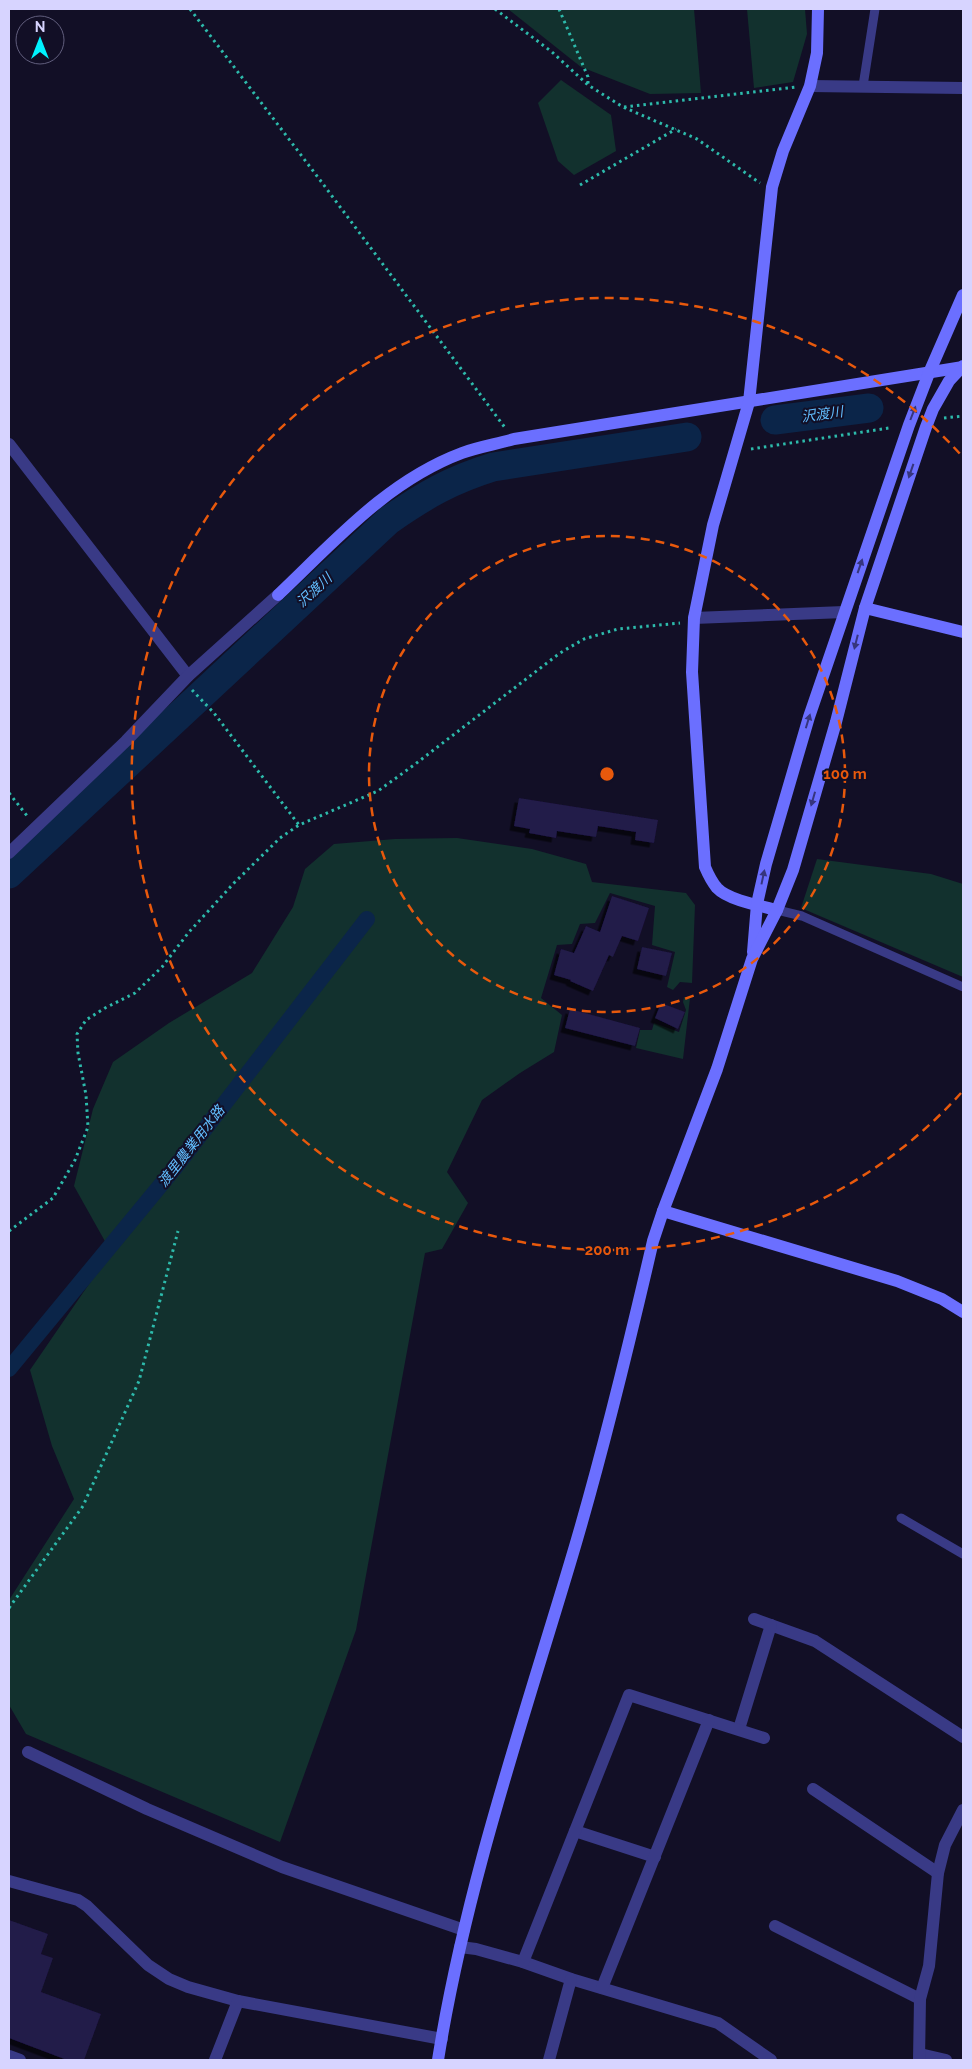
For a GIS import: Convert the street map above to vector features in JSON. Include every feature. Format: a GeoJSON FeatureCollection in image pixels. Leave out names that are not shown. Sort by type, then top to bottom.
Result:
{"type":"FeatureCollection","features":[{"type":"Feature","properties":{"kind":"street"},"geometry":{"type":"LineString","coordinates":[[777,910],[733,897],[718,889],[710,879],[705,867],[692,672],[694,620],[712,525],[749,402],[772,188],[783,151],[810,86],[817,53],[818,9]]}},
{"type":"Feature","properties":{"kind":"street"},"geometry":{"type":"LineString","coordinates":[[810,86],[963,88]]}},
{"type":"Feature","properties":{"kind":"street"},"geometry":{"type":"LineString","coordinates":[[752,960],[757,904],[766,864],[804,735],[844,612],[929,373],[963,295]]}},
{"type":"Feature","properties":{"kind":"street"},"geometry":{"type":"LineString","coordinates":[[9,853],[126,741],[188,676],[374,505],[403,483],[434,466],[462,453],[514,439],[963,367]]}},
{"type":"Feature","properties":{"kind":"street"},"geometry":{"type":"LineString","coordinates":[[438,2060],[464,1930],[500,1794],[600,1463],[653,1242],[717,1069],[752,960],[777,910],[796,860],[836,722],[865,608],[933,409],[949,381],[963,367]]}},
{"type":"Feature","properties":{"kind":"street"},"geometry":{"type":"LineString","coordinates":[[9,444],[188,676]]}},
{"type":"Feature","properties":{"kind":"street"},"geometry":{"type":"LineString","coordinates":[[865,608],[963,632]]}},
{"type":"Feature","properties":{"kind":"street"},"geometry":{"type":"LineString","coordinates":[[694,620],[844,612]]}},
{"type":"Feature","properties":{"kind":"street"},"geometry":{"type":"LineString","coordinates":[[663,1211],[897,1281],[942,1299],[963,1312]]}},
{"type":"Feature","properties":{"kind":"street"},"geometry":{"type":"LineString","coordinates":[[754,1619],[815,1641],[963,1737]]}},
{"type":"Feature","properties":{"kind":"street"},"geometry":{"type":"LineString","coordinates":[[739,1729],[771,1626]]}},
{"type":"Feature","properties":{"kind":"street"},"geometry":{"type":"LineString","coordinates":[[523,1962],[629,1695],[764,1738]]}},
{"type":"Feature","properties":{"kind":"street"},"geometry":{"type":"LineString","coordinates":[[602,1988],[709,1720]]}},
{"type":"Feature","properties":{"kind":"street"},"geometry":{"type":"LineString","coordinates":[[28,1752],[147,1809],[282,1867],[464,1930]]}},
{"type":"Feature","properties":{"kind":"street"},"geometry":{"type":"LineString","coordinates":[[813,1789],[938,1873]]}},
{"type":"Feature","properties":{"kind":"street"},"geometry":{"type":"LineString","coordinates":[[946,2060],[920,2057],[920,1999],[929,1966],[938,1873],[945,1845],[963,1810]]}},
{"type":"Feature","properties":{"kind":"street"},"geometry":{"type":"LineString","coordinates":[[575,1831],[655,1857]]}},
{"type":"Feature","properties":{"kind":"street"},"geometry":{"type":"LineString","coordinates":[[9,1881],[78,1900],[87,1906],[148,1965],[169,1979],[188,1986],[238,2001],[442,2039]]}},
{"type":"Feature","properties":{"kind":"street"},"geometry":{"type":"LineString","coordinates":[[775,1926],[920,1999]]}},
{"type":"Feature","properties":{"kind":"street"},"geometry":{"type":"LineString","coordinates":[[460,1947],[476,1949],[523,1962],[571,1979],[718,2023],[771,2060]]}},
{"type":"Feature","properties":{"kind":"street"},"geometry":{"type":"LineString","coordinates":[[549,2060],[571,1979]]}},
{"type":"Feature","properties":{"kind":"street"},"geometry":{"type":"LineString","coordinates":[[215,2060],[238,2001]]}},
{"type":"Feature","properties":{"kind":"street"},"geometry":{"type":"LineString","coordinates":[[9,2056],[20,2060]]}},
{"type":"Feature","properties":{"kind":"lane"},"geometry":{"type":"LineString","coordinates":[[863,86],[875,9]]}},
{"type":"Feature","properties":{"kind":"lane"},"geometry":{"type":"LineString","coordinates":[[777,910],[802,916],[963,987]]}},
{"type":"Feature","properties":{"kind":"lane"},"geometry":{"type":"LineString","coordinates":[[901,1518],[963,1554]]}},
{"type":"Feature","properties":{"kind":"path"},"geometry":{"type":"LineString","coordinates":[[190,9],[514,439]]}},
{"type":"Feature","properties":{"kind":"path"},"geometry":{"type":"LineString","coordinates":[[495,9],[552,52],[588,85],[623,107],[697,139],[756,181],[772,188]]}},
{"type":"Feature","properties":{"kind":"path"},"geometry":{"type":"LineString","coordinates":[[559,9],[588,77],[588,85]]}},
{"type":"Feature","properties":{"kind":"path"},"geometry":{"type":"LineString","coordinates":[[623,107],[810,86]]}},
{"type":"Feature","properties":{"kind":"path"},"geometry":{"type":"LineString","coordinates":[[580,185],[676,129]]}},
{"type":"Feature","properties":{"kind":"path"},"geometry":{"type":"LineString","coordinates":[[944,418],[963,416]]}},
{"type":"Feature","properties":{"kind":"path"},"geometry":{"type":"LineString","coordinates":[[751,449],[889,428]]}},
{"type":"Feature","properties":{"kind":"path"},"geometry":{"type":"LineString","coordinates":[[9,1231],[53,1198],[75,1160],[88,1127],[86,1095],[78,1053],[77,1034],[86,1020],[135,993],[162,967],[189,932],[234,882],[280,838],[299,825],[378,791],[414,766],[560,653],[584,639],[618,629],[694,620]]}},
{"type":"Feature","properties":{"kind":"path"},"geometry":{"type":"LineString","coordinates":[[195,693],[214,713],[299,825]]}},
{"type":"Feature","properties":{"kind":"path"},"geometry":{"type":"LineString","coordinates":[[9,793],[36,828]]}},
{"type":"Feature","properties":{"kind":"path"},"geometry":{"type":"LineString","coordinates":[[9,1608],[83,1506],[139,1381],[178,1231]]}},
{"type":"Feature","properties":{"kind":"green space"},"geometry":{"type":"Polygon","coordinates":[[[508,9],[694,9],[701,93],[650,94],[581,67],[508,9]]]}},
{"type":"Feature","properties":{"kind":"green space"},"geometry":{"type":"Polygon","coordinates":[[[747,9],[805,9],[807,34],[793,82],[754,88],[747,9]]]}},
{"type":"Feature","properties":{"kind":"green space"},"geometry":{"type":"Polygon","coordinates":[[[561,80],[611,115],[616,151],[574,175],[558,161],[538,103],[561,80]]]}},
{"type":"Feature","properties":{"kind":"green space"},"geometry":{"type":"Polygon","coordinates":[[[457,838],[532,849],[586,864],[592,882],[686,893],[695,905],[692,983],[680,982],[673,990],[667,987],[675,952],[652,945],[655,906],[610,893],[595,923],[580,924],[572,944],[557,945],[541,998],[562,1015],[554,1052],[482,1100],[447,1172],[468,1203],[442,1249],[425,1253],[356,1630],[280,1842],[26,1734],[9,1705],[9,1600],[74,1499],[52,1446],[30,1370],[111,1252],[74,1186],[93,1109],[113,1062],[169,1023],[252,973],[293,907],[305,869],[334,844],[395,839],[457,838]]]}},
{"type":"Feature","properties":{"kind":"green space"},"geometry":{"type":"Polygon","coordinates":[[[817,859],[931,874],[963,884],[963,977],[801,908],[817,859]]]}},
{"type":"Feature","properties":{"kind":"green space"},"geometry":{"type":"Polygon","coordinates":[[[684,997],[690,998],[683,1059],[636,1048],[640,1030],[652,1030],[654,1023],[679,1032],[686,1010],[683,1002],[684,997]]]}},
{"type":"Feature","properties":{"kind":"building"},"geometry":{"type":"Polygon","coordinates":[[[519,798],[658,820],[654,843],[635,840],[636,832],[598,826],[596,837],[557,831],[556,838],[529,833],[530,829],[514,826],[519,798]]]}},
{"type":"Feature","properties":{"kind":"building"},"geometry":{"type":"Polygon","coordinates":[[[612,896],[649,908],[638,941],[622,936],[613,957],[609,955],[593,991],[571,980],[554,975],[561,949],[574,953],[586,926],[600,932],[612,896]]]}},
{"type":"Feature","properties":{"kind":"building"},"geometry":{"type":"Polygon","coordinates":[[[642,947],[672,953],[666,976],[637,969],[642,947]]]}},
{"type":"Feature","properties":{"kind":"building"},"geometry":{"type":"Polygon","coordinates":[[[661,1003],[685,1012],[678,1029],[655,1018],[661,1003]]]}},
{"type":"Feature","properties":{"kind":"building"},"geometry":{"type":"Polygon","coordinates":[[[570,1009],[640,1028],[635,1046],[565,1028],[570,1009]]]}},
{"type":"Feature","properties":{"kind":"building"},"geometry":{"type":"Polygon","coordinates":[[[9,1920],[48,1934],[41,1954],[53,1958],[41,1992],[101,2014],[84,2060],[67,2060],[9,2038],[9,1920]]]}},
{"type":"Feature","properties":{"kind":"waterway","name":"沢渡川"},"geometry":{"type":"LineString","coordinates":[[775,420],[869,408]]}},
{"type":"Feature","properties":{"kind":"waterway","name":"沢渡川"},"geometry":{"type":"LineString","coordinates":[[9,874],[389,520],[415,503],[451,483],[493,467],[687,437]]}},
{"type":"Feature","properties":{"kind":"waterway","name":"渡里農業用水路"},"geometry":{"type":"LineString","coordinates":[[9,1369],[174,1169],[367,919]]}}]}
